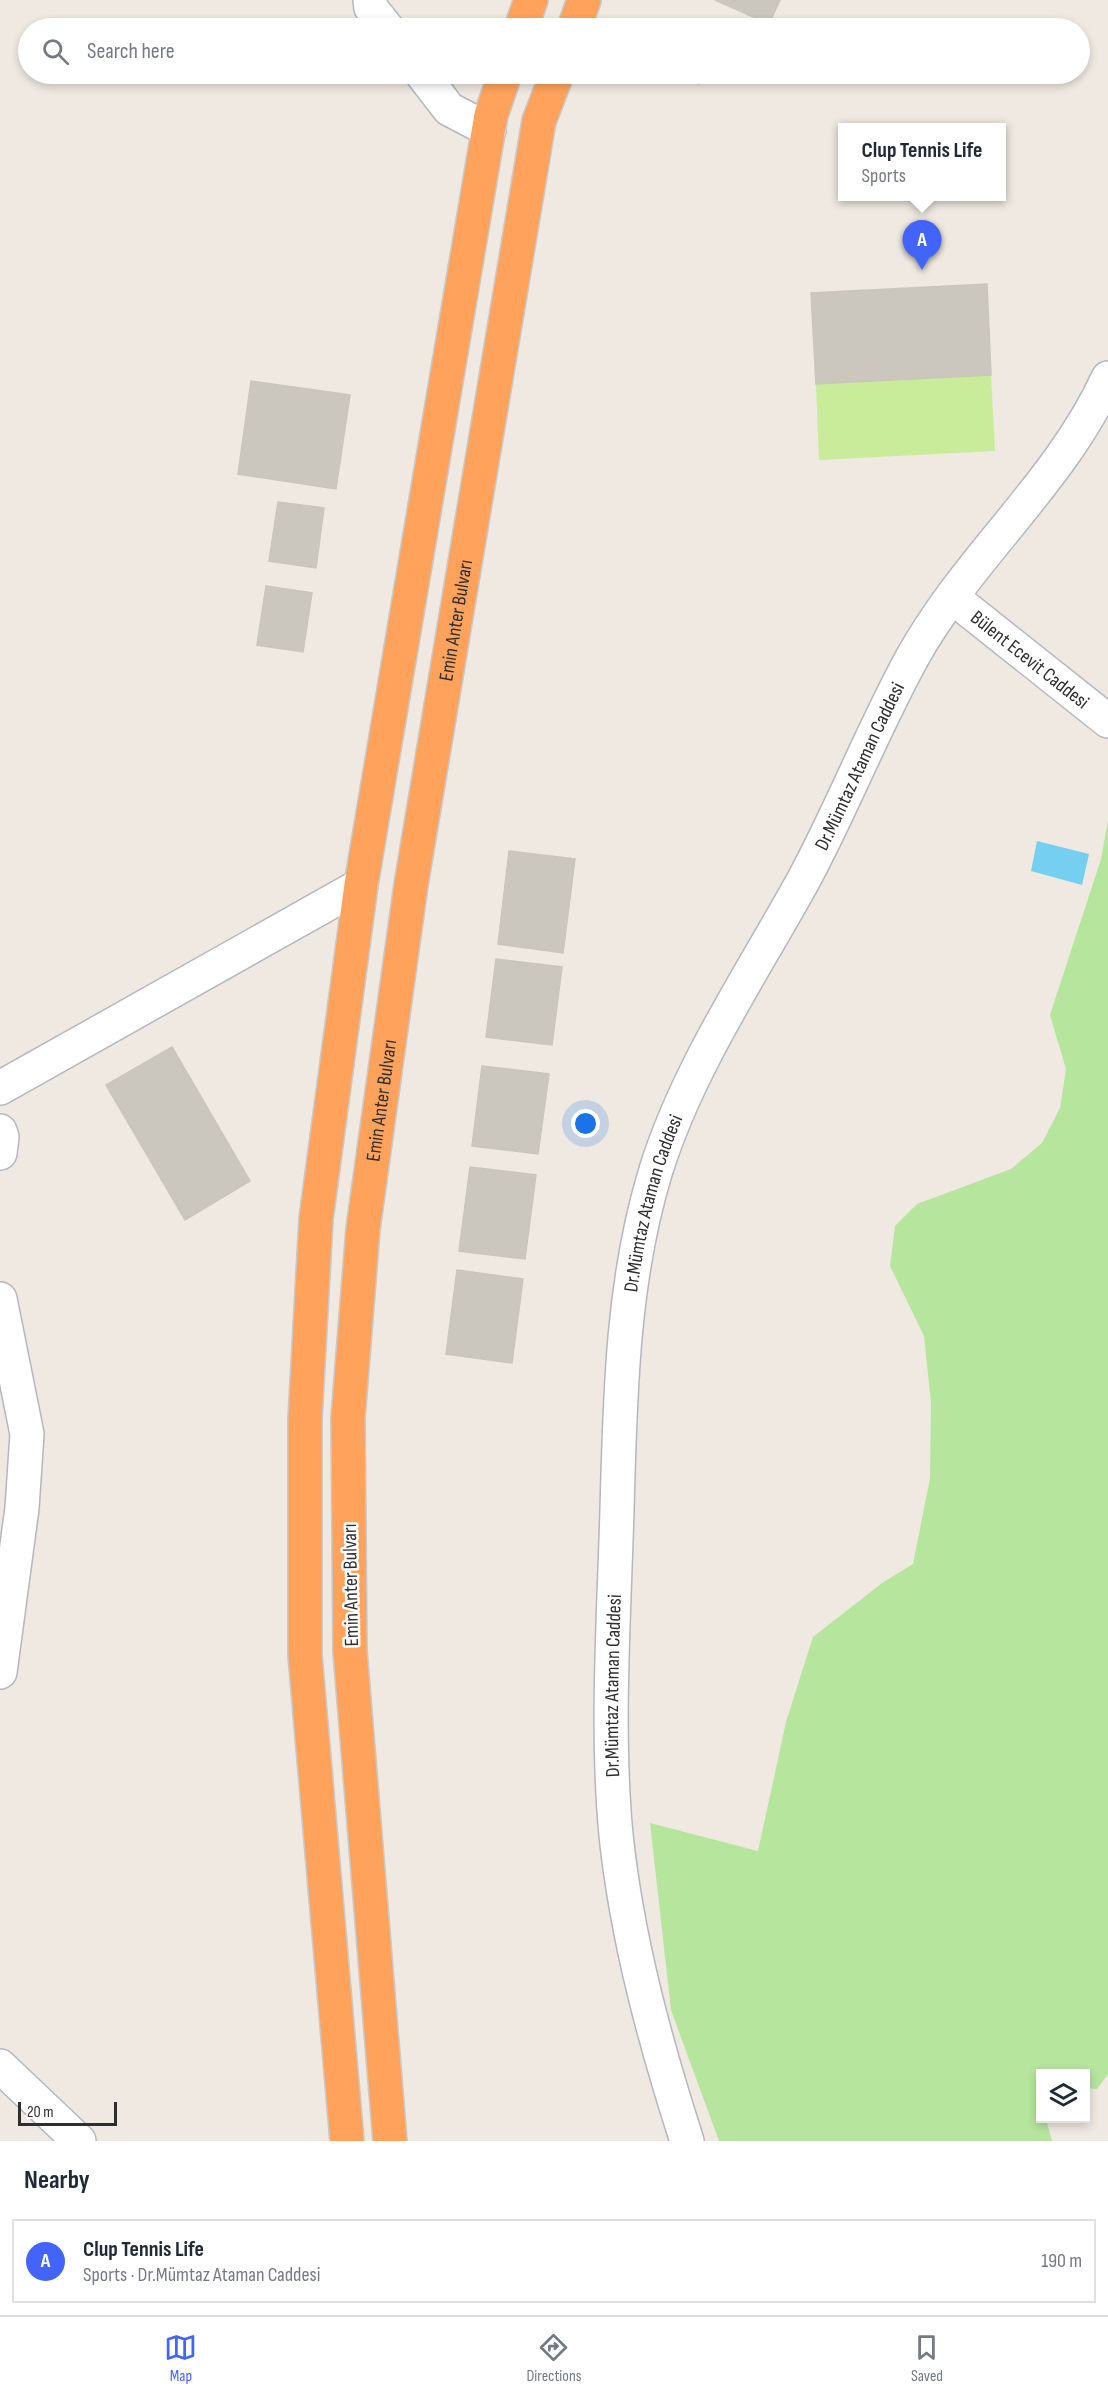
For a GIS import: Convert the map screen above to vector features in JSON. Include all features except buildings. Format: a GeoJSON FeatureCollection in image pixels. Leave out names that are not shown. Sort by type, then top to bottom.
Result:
{"type":"FeatureCollection","features":[{"type":"Feature","properties":{"kind":"highway"},"geometry":{"type":"LineString","coordinates":[[525,18],[531,0]]}},
{"type":"Feature","properties":{"kind":"highway"},"geometry":{"type":"LineString","coordinates":[[578,18],[584,0]]}},
{"type":"Feature","properties":{"kind":"highway"},"geometry":{"type":"LineString","coordinates":[[347,2141],[305,1655],[305,1419],[316,1218],[361,885],[489,130],[502,84]]}},
{"type":"Feature","properties":{"kind":"highway","name":"Emin Anter Bulvarı"},"geometry":{"type":"LineString","coordinates":[[390,2141],[350,1652],[349,1407],[363,1229],[411,885],[539,120],[553,84]]}},
{"type":"Feature","properties":{"kind":"street"},"geometry":{"type":"LineString","coordinates":[[370,0],[371,8],[379,18]]}},
{"type":"Feature","properties":{"kind":"street"},"geometry":{"type":"LineString","coordinates":[[430,84],[449,108],[489,130]]}},
{"type":"Feature","properties":{"kind":"street","name":"Dr.Mümtaz Ataman Caddesi"},"geometry":{"type":"LineString","coordinates":[[687,2141],[666,2077],[643,1987],[625,1902],[613,1795],[614,1649],[623,1358],[636,1260],[655,1174],[678,1112],[830,829],[913,657],[952,597],[1056,468],[1087,420],[1108,378]]}},
{"type":"Feature","properties":{"kind":"street","name":"Bülent Ecevit Caddesi"},"geometry":{"type":"LineString","coordinates":[[952,597],[1108,721]]}},
{"type":"Feature","properties":{"kind":"street"},"geometry":{"type":"LineString","coordinates":[[0,1088],[361,885]]}},
{"type":"Feature","properties":{"kind":"street"},"geometry":{"type":"LineString","coordinates":[[0,1131],[2,1137],[0,1153]]}},
{"type":"Feature","properties":{"kind":"street"},"geometry":{"type":"LineString","coordinates":[[0,1299],[27,1434],[22,1508],[0,1672]]}},
{"type":"Feature","properties":{"kind":"street"},"geometry":{"type":"LineString","coordinates":[[0,2066],[79,2141]]}},
{"type":"Feature","properties":{"kind":"green space"},"geometry":{"type":"Polygon","coordinates":[[[991,375],[995,451],[819,460],[816,384],[991,375]]]}},
{"type":"Feature","properties":{"kind":"green space"},"geometry":{"type":"Polygon","coordinates":[[[1108,821],[1108,2074],[1097,2089],[1090,2088],[1090,2069],[1036,2069],[1036,2123],[1047,2123],[1052,2141],[719,2141],[671,2010],[650,1823],[758,1851],[786,1722],[813,1637],[882,1583],[913,1564],[930,1478],[931,1403],[924,1336],[890,1266],[895,1226],[917,1204],[1011,1169],[1042,1143],[1060,1108],[1066,1069],[1050,1015],[1101,859],[1108,821]]]}},
{"type":"Feature","properties":{"kind":"water"},"geometry":{"type":"Polygon","coordinates":[[[1037,841],[1089,854],[1082,885],[1031,871],[1037,841]]]}},
{"type":"Feature","properties":{"kind":"place","name":"Clup Tennis Life"},"geometry":{"type":"Point","coordinates":[922,270]}}]}
